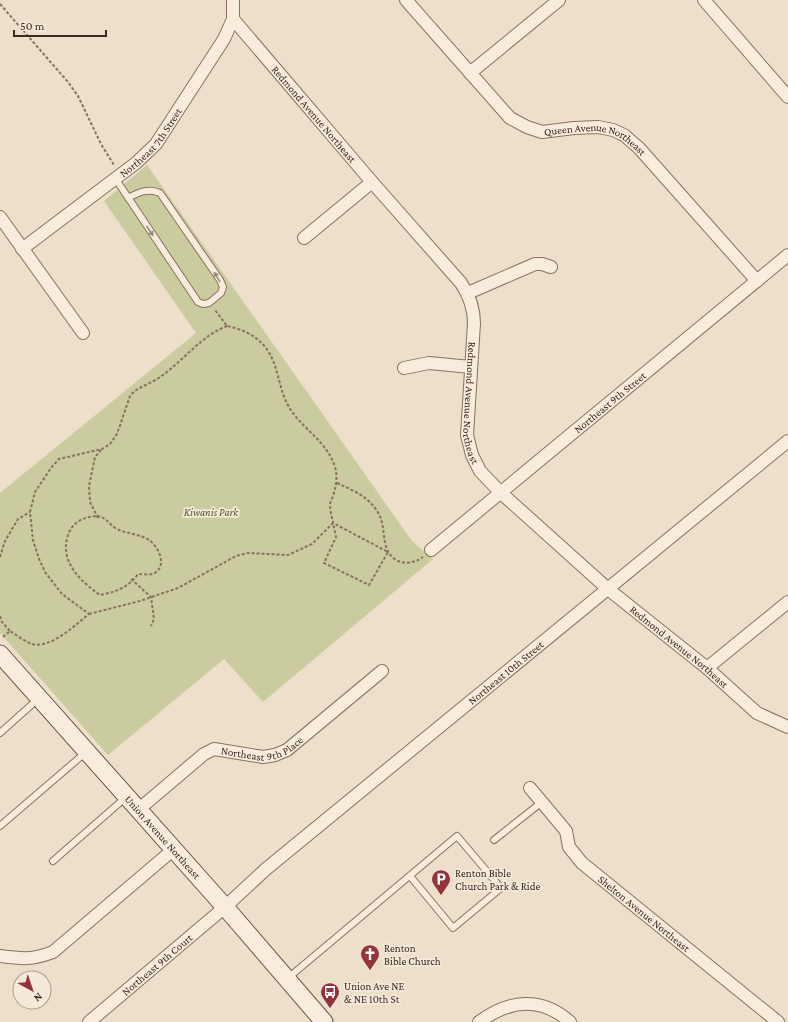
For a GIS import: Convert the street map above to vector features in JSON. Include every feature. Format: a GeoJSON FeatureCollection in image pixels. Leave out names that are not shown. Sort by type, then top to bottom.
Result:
{"type":"FeatureCollection","features":[{"type":"Feature","properties":{"kind":"street","name":"Northeast 7th Street"},"geometry":{"type":"LineString","coordinates":[[22,249],[136,162],[156,144],[224,39],[233,19],[233,0]]}},
{"type":"Feature","properties":{"kind":"street","name":"Queen Avenue Northeast"},"geometry":{"type":"LineString","coordinates":[[406,0],[510,118],[527,127],[542,132],[598,127],[612,130],[624,135],[639,148],[757,281]]}},
{"type":"Feature","properties":{"kind":"street"},"geometry":{"type":"LineString","coordinates":[[470,73],[559,0]]}},
{"type":"Feature","properties":{"kind":"street"},"geometry":{"type":"LineString","coordinates":[[704,0],[788,97]]}},
{"type":"Feature","properties":{"kind":"street","name":"Redmond Avenue Northeast"},"geometry":{"type":"LineString","coordinates":[[233,19],[372,182],[461,282],[468,293],[474,313],[474,323],[466,435],[472,455],[480,471],[500,492],[608,589],[707,668],[757,713],[788,727]]}},
{"type":"Feature","properties":{"kind":"street"},"geometry":{"type":"LineString","coordinates":[[304,238],[372,182]]}},
{"type":"Feature","properties":{"kind":"street"},"geometry":{"type":"LineString","coordinates":[[0,217],[83,333]]}},
{"type":"Feature","properties":{"kind":"street","name":"Northeast 9th Street"},"geometry":{"type":"LineString","coordinates":[[431,550],[788,255]]}},
{"type":"Feature","properties":{"kind":"street"},"geometry":{"type":"LineString","coordinates":[[468,293],[535,264],[542,264],[551,267]]}},
{"type":"Feature","properties":{"kind":"street"},"geometry":{"type":"LineString","coordinates":[[404,368],[429,363],[470,367]]}},
{"type":"Feature","properties":{"kind":"street","name":"Northeast 10th Street"},"geometry":{"type":"LineString","coordinates":[[225,907],[266,869],[788,442]]}},
{"type":"Feature","properties":{"kind":"street"},"geometry":{"type":"LineString","coordinates":[[707,668],[788,602]]}},
{"type":"Feature","properties":{"kind":"street","name":"Union Avenue Northeast"},"geometry":{"type":"LineString","coordinates":[[0,654],[225,907],[324,1022]]}},
{"type":"Feature","properties":{"kind":"street","name":"Northeast 9th Place"},"geometry":{"type":"LineString","coordinates":[[138,810],[204,754],[214,749],[264,758],[287,750],[382,671]]}},
{"type":"Feature","properties":{"kind":"street","name":"Shelton Avenue Northeast"},"geometry":{"type":"LineString","coordinates":[[530,788],[566,831],[569,847],[582,863],[778,1022]]}},
{"type":"Feature","properties":{"kind":"street"},"geometry":{"type":"LineString","coordinates":[[0,956],[22,959],[39,958],[54,952],[174,850]]}},
{"type":"Feature","properties":{"kind":"street","name":"Northeast 9th Court"},"geometry":{"type":"LineString","coordinates":[[89,1022],[225,907]]}},
{"type":"Feature","properties":{"kind":"street"},"geometry":{"type":"LineString","coordinates":[[479,1022],[500,1009],[516,1004],[537,1004],[551,1008],[570,1022]]}},
{"type":"Feature","properties":{"kind":"lane"},"geometry":{"type":"LineString","coordinates":[[118,176],[128,198],[198,302],[204,304],[209,303],[221,293],[223,287],[220,280],[160,193],[155,191],[144,191],[128,198]]}},
{"type":"Feature","properties":{"kind":"lane"},"geometry":{"type":"LineString","coordinates":[[0,733],[39,698]]}},
{"type":"Feature","properties":{"kind":"lane"},"geometry":{"type":"LineString","coordinates":[[0,826],[86,752]]}},
{"type":"Feature","properties":{"kind":"lane"},"geometry":{"type":"LineString","coordinates":[[53,861],[126,797]]}},
{"type":"Feature","properties":{"kind":"lane"},"geometry":{"type":"LineString","coordinates":[[494,840],[542,802]]}},
{"type":"Feature","properties":{"kind":"lane"},"geometry":{"type":"LineString","coordinates":[[287,979],[410,876],[458,836],[501,888],[453,928],[410,876]]}},
{"type":"Feature","properties":{"kind":"path"},"geometry":{"type":"LineString","coordinates":[[0,4],[68,82],[78,96],[118,176]]}},
{"type":"Feature","properties":{"kind":"path"},"geometry":{"type":"LineString","coordinates":[[209,303],[227,326],[249,333],[266,347],[271,355],[284,398],[296,418],[325,447],[331,457],[335,467],[337,483],[330,504],[336,537],[324,563],[369,585],[388,552]]}},
{"type":"Feature","properties":{"kind":"path"},"geometry":{"type":"LineString","coordinates":[[97,517],[90,502],[89,486],[95,457],[102,449],[110,444],[117,434],[130,396],[134,391],[165,374],[214,332],[227,326]]}},
{"type":"Feature","properties":{"kind":"path"},"geometry":{"type":"LineString","coordinates":[[89,614],[62,594],[45,572],[33,540],[30,512],[35,492],[59,459],[102,449]]}},
{"type":"Feature","properties":{"kind":"path"},"geometry":{"type":"LineString","coordinates":[[337,483],[366,498],[372,504],[383,524],[388,552]]}},
{"type":"Feature","properties":{"kind":"path"},"geometry":{"type":"LineString","coordinates":[[0,557],[5,541],[18,519],[30,512]]}},
{"type":"Feature","properties":{"kind":"path"},"geometry":{"type":"LineString","coordinates":[[86,517],[97,517],[103,517],[108,520],[112,526],[118,530],[150,541],[156,547],[161,561],[160,568],[157,572],[152,574],[138,574],[121,590],[111,593],[100,594],[88,587],[80,579],[68,559],[65,551],[66,540],[69,531],[76,522],[86,517]]}},
{"type":"Feature","properties":{"kind":"path"},"geometry":{"type":"LineString","coordinates":[[333,523],[388,552],[396,560],[409,563],[415,562],[431,550]]}},
{"type":"Feature","properties":{"kind":"path"},"geometry":{"type":"LineString","coordinates":[[0,616],[2,622],[10,631],[31,644],[43,645],[64,634],[89,614],[140,601],[178,588],[236,556],[248,553],[288,555],[312,544],[333,523]]}},
{"type":"Feature","properties":{"kind":"path"},"geometry":{"type":"LineString","coordinates":[[132,580],[150,597],[154,619],[151,626]]}},
{"type":"Feature","properties":{"kind":"path"},"geometry":{"type":"LineString","coordinates":[[3,637],[10,631]]}},
{"type":"Feature","properties":{"kind":"green space","name":"Kiwanis Park"},"geometry":{"type":"Polygon","coordinates":[[[147,165],[412,541],[433,559],[263,702],[224,659],[108,755],[0,633],[0,493],[196,333],[104,201],[147,165]]]}},
{"type":"Feature","properties":{"kind":"place","name":"Renton Bible Church Park & Ride"},"geometry":{"type":"Point","coordinates":[441,896]}},
{"type":"Feature","properties":{"kind":"place","name":"Renton Bible Church"},"geometry":{"type":"Point","coordinates":[370,971]}},
{"type":"Feature","properties":{"kind":"place","name":"Union Ave NE & NE 10th St"},"geometry":{"type":"Point","coordinates":[330,1009]}}]}
